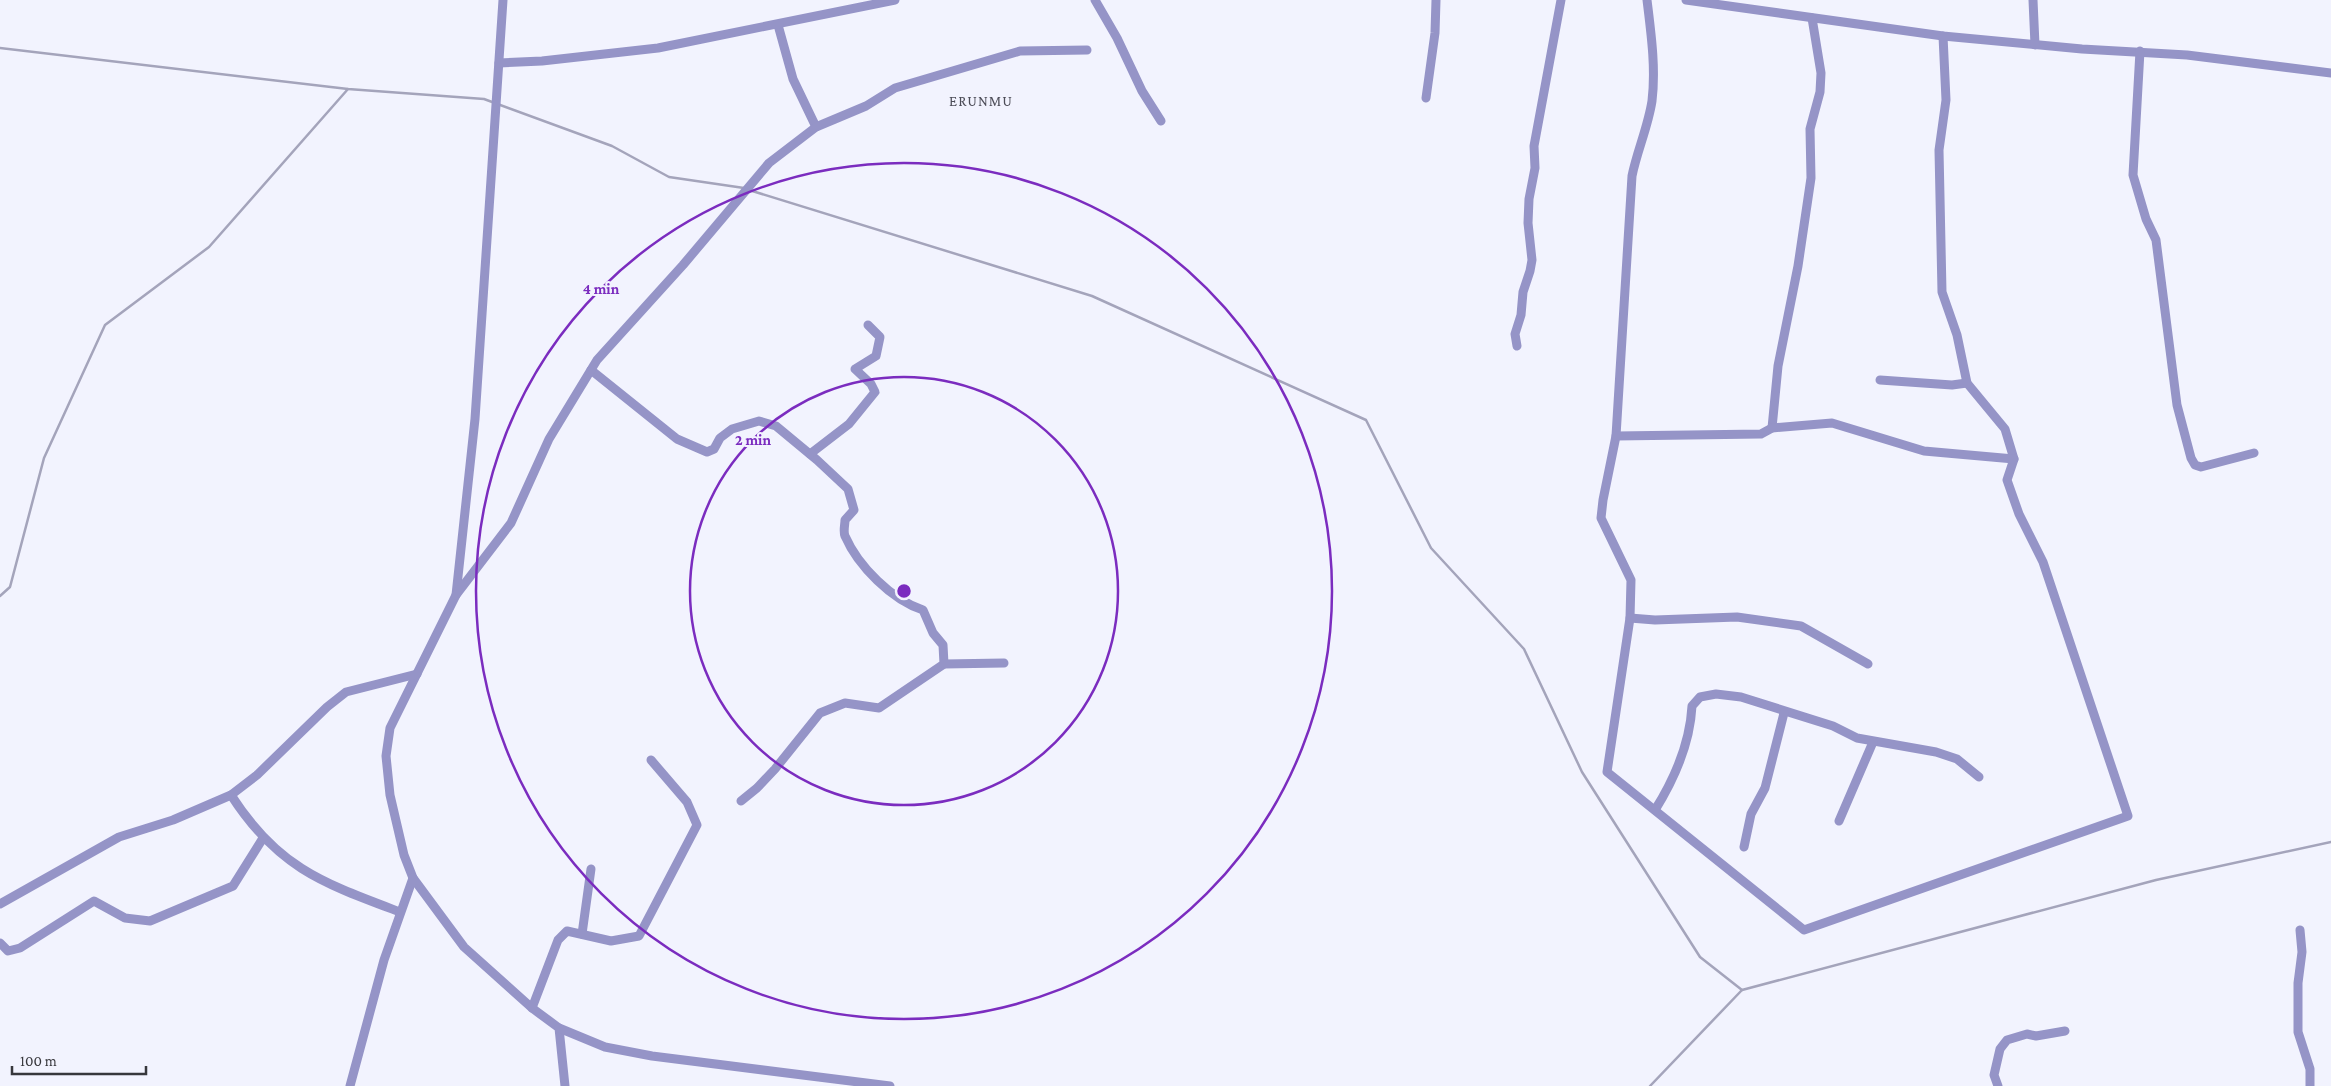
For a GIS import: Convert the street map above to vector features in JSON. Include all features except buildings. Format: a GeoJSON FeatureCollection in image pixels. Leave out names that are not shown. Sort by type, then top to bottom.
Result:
{"type":"FeatureCollection","features":[{"type":"Feature","properties":{"kind":"street"},"geometry":{"type":"LineString","coordinates":[[456,595],[475,419],[503,0]]}},
{"type":"Feature","properties":{"kind":"street"},"geometry":{"type":"LineString","coordinates":[[499,63],[542,61],[658,48],[895,0]]}},
{"type":"Feature","properties":{"kind":"street"},"geometry":{"type":"LineString","coordinates":[[1095,0],[1118,38],[1142,92],[1161,121]]}},
{"type":"Feature","properties":{"kind":"street"},"geometry":{"type":"LineString","coordinates":[[1426,98],[1436,0]]}},
{"type":"Feature","properties":{"kind":"street"},"geometry":{"type":"LineString","coordinates":[[1517,346],[1515,334],[1521,315],[1523,292],[1532,260],[1528,223],[1529,199],[1535,168],[1534,146],[1561,0]]}},
{"type":"Feature","properties":{"kind":"street"},"geometry":{"type":"LineString","coordinates":[[1647,0],[1654,80],[1652,102],[1645,134],[1636,155],[1632,176],[1616,436],[1602,500],[1601,518],[1631,580],[1630,618],[1607,772],[1804,930],[2128,816],[2043,562],[2019,514],[2007,480],[2014,459],[2005,429],[1967,383],[1956,335],[1942,292],[1938,150],[1946,100],[1943,36]]}},
{"type":"Feature","properties":{"kind":"street"},"geometry":{"type":"LineString","coordinates":[[1686,0],[1943,36],[2036,45],[2140,51],[2331,73]]}},
{"type":"Feature","properties":{"kind":"street"},"geometry":{"type":"LineString","coordinates":[[2033,0],[2036,45]]}},
{"type":"Feature","properties":{"kind":"street"},"geometry":{"type":"LineString","coordinates":[[1772,428],[1778,366],[1798,266],[1811,178],[1810,129],[1820,92],[1821,73],[1812,18]]}},
{"type":"Feature","properties":{"kind":"street"},"geometry":{"type":"LineString","coordinates":[[778,25],[793,79],[816,127]]}},
{"type":"Feature","properties":{"kind":"street"},"geometry":{"type":"LineString","coordinates":[[890,1086],[652,1056],[605,1047],[559,1028],[532,1008],[464,947],[413,878],[404,855],[390,795],[386,756],[390,728],[456,595],[511,523],[549,439],[597,360],[683,265],[769,163],[816,127],[866,106],[895,88],[1020,51],[1087,50]]}},
{"type":"Feature","properties":{"kind":"street"},"geometry":{"type":"LineString","coordinates":[[2140,51],[2133,175],[2146,219],[2156,240],[2177,405],[2192,458],[2196,465],[2201,468],[2254,453]]}},
{"type":"Feature","properties":{"kind":"street"},"geometry":{"type":"LineString","coordinates":[[810,454],[849,424],[876,392],[871,384],[855,369],[876,356],[880,337],[868,325]]}},
{"type":"Feature","properties":{"kind":"street"},"geometry":{"type":"LineString","coordinates":[[591,370],[677,439],[707,452],[714,449],[720,438],[732,429],[759,421],[776,426],[810,454],[848,489],[854,510],[845,520],[844,534],[879,582],[907,605],[923,610],[933,633],[943,645],[944,664]]}},
{"type":"Feature","properties":{"kind":"street"},"geometry":{"type":"LineString","coordinates":[[1880,380],[1952,386],[1967,383]]}},
{"type":"Feature","properties":{"kind":"street"},"geometry":{"type":"LineString","coordinates":[[1616,436],[1761,434],[1772,428],[1832,423],[1924,451],[2014,459]]}},
{"type":"Feature","properties":{"kind":"street"},"geometry":{"type":"LineString","coordinates":[[1630,618],[1655,620],[1737,617],[1801,626],[1868,664]]}},
{"type":"Feature","properties":{"kind":"street"},"geometry":{"type":"LineString","coordinates":[[741,801],[763,782],[794,748],[820,713],[845,703],[879,708],[944,664],[1004,663]]}},
{"type":"Feature","properties":{"kind":"street"},"geometry":{"type":"LineString","coordinates":[[0,904],[119,837],[173,820],[231,795],[257,775],[327,707],[346,692],[417,674]]}},
{"type":"Feature","properties":{"kind":"street"},"geometry":{"type":"LineString","coordinates":[[1654,810],[1679,768],[1691,719],[1692,706],[1700,697],[1716,694],[1741,698],[1784,713],[1833,726],[1857,738],[1936,752],[1957,759],[1979,777]]}},
{"type":"Feature","properties":{"kind":"street"},"geometry":{"type":"LineString","coordinates":[[1744,847],[1751,814],[1765,788],[1784,713]]}},
{"type":"Feature","properties":{"kind":"street"},"geometry":{"type":"LineString","coordinates":[[1839,821],[1873,742]]}},
{"type":"Feature","properties":{"kind":"street"},"geometry":{"type":"LineString","coordinates":[[532,1008],[558,940],[567,931],[611,941],[639,936],[697,825],[687,802],[651,760]]}},
{"type":"Feature","properties":{"kind":"street"},"geometry":{"type":"LineString","coordinates":[[231,795],[246,820],[263,838],[302,870],[332,886],[400,912]]}},
{"type":"Feature","properties":{"kind":"street"},"geometry":{"type":"LineString","coordinates":[[0,943],[8,951],[20,948],[94,901],[125,918],[150,922],[233,886],[263,838]]}},
{"type":"Feature","properties":{"kind":"street"},"geometry":{"type":"LineString","coordinates":[[582,934],[591,869]]}},
{"type":"Feature","properties":{"kind":"street"},"geometry":{"type":"LineString","coordinates":[[350,1086],[384,960],[413,878]]}},
{"type":"Feature","properties":{"kind":"street"},"geometry":{"type":"LineString","coordinates":[[2300,930],[2302,952],[2298,983],[2298,1032],[2310,1069],[2310,1086]]}},
{"type":"Feature","properties":{"kind":"street"},"geometry":{"type":"LineString","coordinates":[[559,1028],[565,1086]]}},
{"type":"Feature","properties":{"kind":"street"},"geometry":{"type":"LineString","coordinates":[[1998,1086],[1994,1075],[2000,1049],[2007,1040],[2027,1034],[2036,1036],[2065,1031]]}},
{"type":"Feature","properties":{"kind":"waterway"},"geometry":{"type":"LineString","coordinates":[[0,48],[348,89],[484,99],[612,146],[669,177],[744,188]]}},
{"type":"Feature","properties":{"kind":"waterway"},"geometry":{"type":"LineString","coordinates":[[0,596],[10,587],[44,458],[105,325],[209,247],[348,89]]}},
{"type":"Feature","properties":{"kind":"waterway"},"geometry":{"type":"LineString","coordinates":[[749,190],[1092,296],[1366,420],[1431,548],[1524,649],[1582,772],[1700,957],[1742,990]]}},
{"type":"Feature","properties":{"kind":"waterway"},"geometry":{"type":"LineString","coordinates":[[1650,1086],[1742,990],[2156,880],[2331,842]]}},
{"type":"Feature","properties":{"kind":"district","name":"ERUNMU"},"geometry":{"type":"Point","coordinates":[981,101]}}]}
